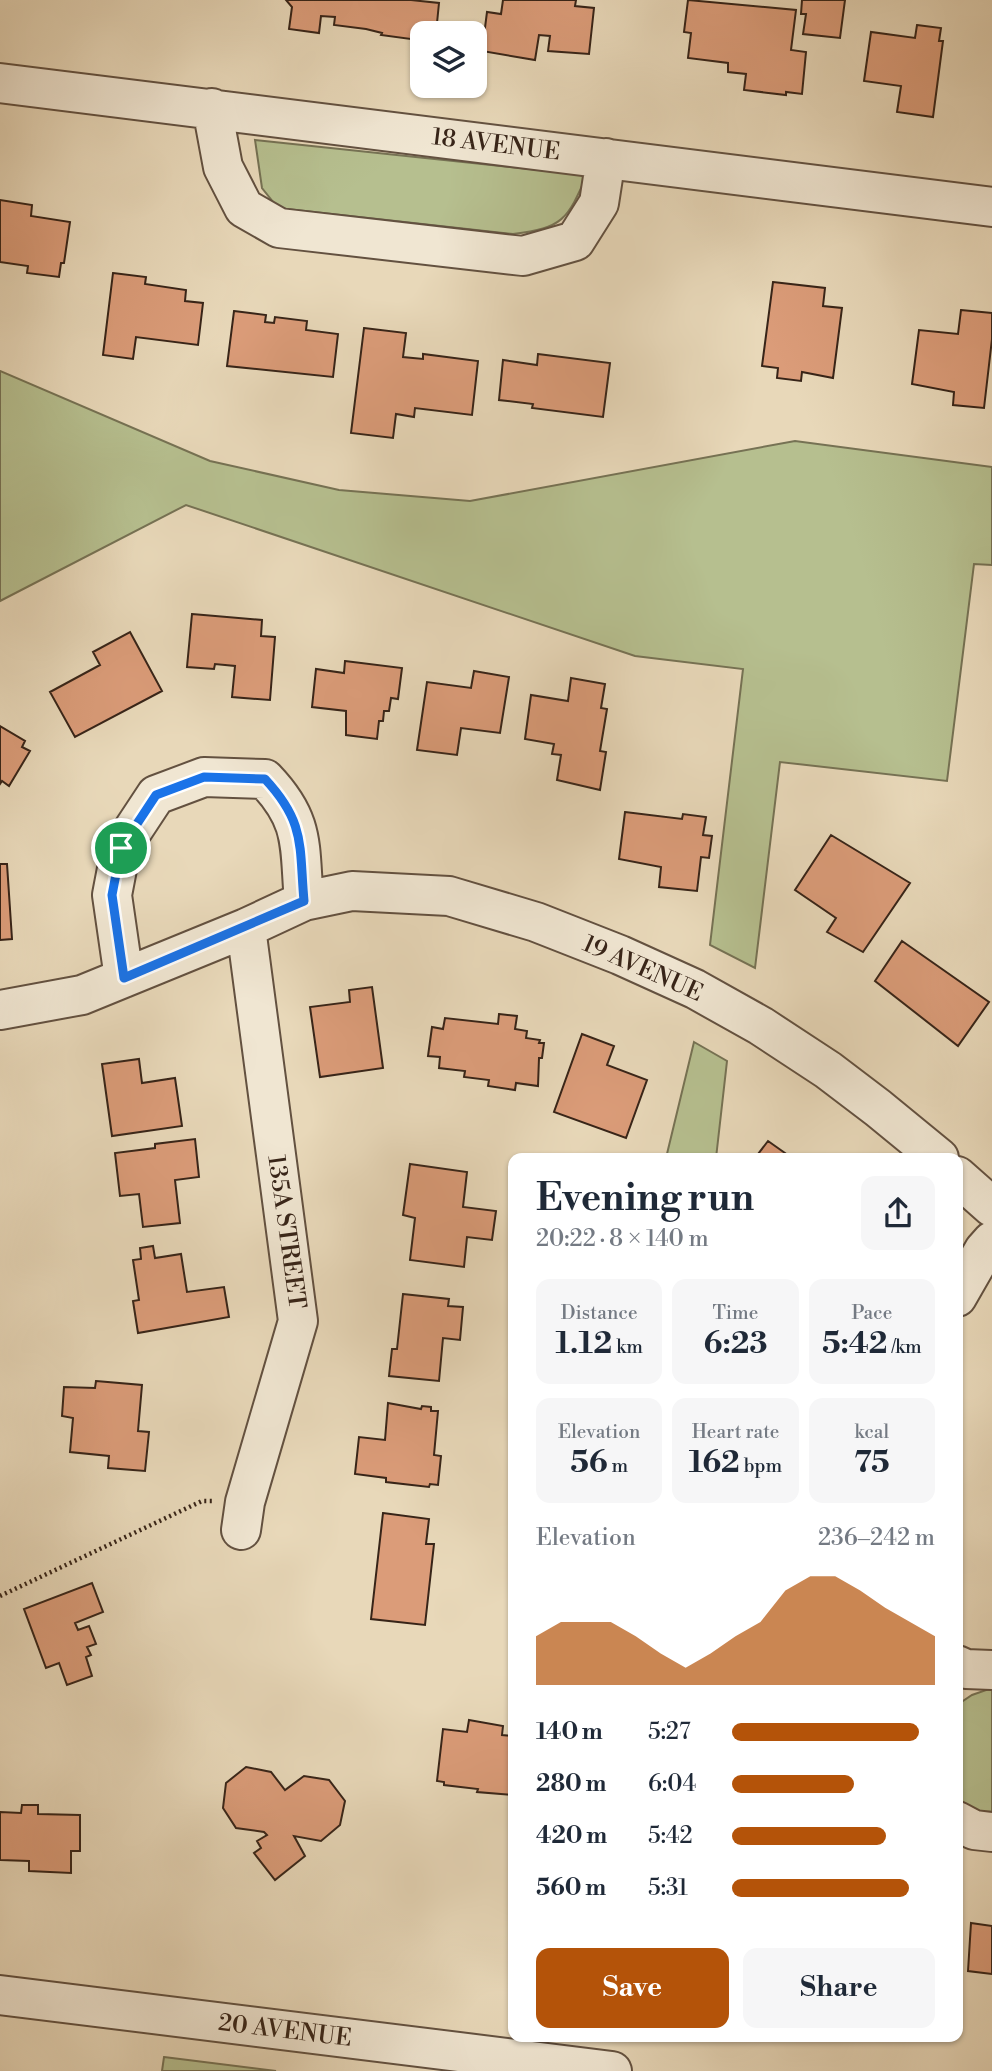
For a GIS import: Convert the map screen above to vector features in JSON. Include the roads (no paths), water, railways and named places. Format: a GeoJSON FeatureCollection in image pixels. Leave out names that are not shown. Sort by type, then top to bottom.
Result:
{"type":"FeatureCollection","features":[{"type":"Feature","properties":{"kind":"street","name":"18 AVENUE"},"geometry":{"type":"LineString","coordinates":[[0,83],[992,207]]}},
{"type":"Feature","properties":{"kind":"street"},"geometry":{"type":"LineString","coordinates":[[212,108],[223,167],[244,208],[279,228],[523,256],[575,241],[599,203],[606,158]]}},
{"type":"Feature","properties":{"kind":"street"},"geometry":{"type":"LineString","coordinates":[[124,978],[112,895],[121,848],[156,795],[204,777],[265,779],[285,800],[300,834],[304,901]]}},
{"type":"Feature","properties":{"kind":"street","name":"19 AVENUE"},"geometry":{"type":"LineString","coordinates":[[0,1010],[82,995],[246,928],[304,901],[352,891],[449,896],[536,922],[620,954],[695,989],[761,1026],[878,1108],[933,1153]]}},
{"type":"Feature","properties":{"kind":"street","name":"135A STREET"},"geometry":{"type":"LineString","coordinates":[[243,1516],[298,1321],[246,928]]}},
{"type":"Feature","properties":{"kind":"street"},"geometry":{"type":"LineString","coordinates":[[963,1181],[992,1208]]}},
{"type":"Feature","properties":{"kind":"street"},"geometry":{"type":"LineString","coordinates":[[963,1287],[992,1241]]}},
{"type":"Feature","properties":{"kind":"street"},"geometry":{"type":"LineString","coordinates":[[963,1668],[992,1670]]}},
{"type":"Feature","properties":{"kind":"street"},"geometry":{"type":"LineString","coordinates":[[963,1824],[974,1830],[992,1832]]}},
{"type":"Feature","properties":{"kind":"street","name":"20 AVENUE"},"geometry":{"type":"LineString","coordinates":[[0,1995],[598,2070]]}}]}
